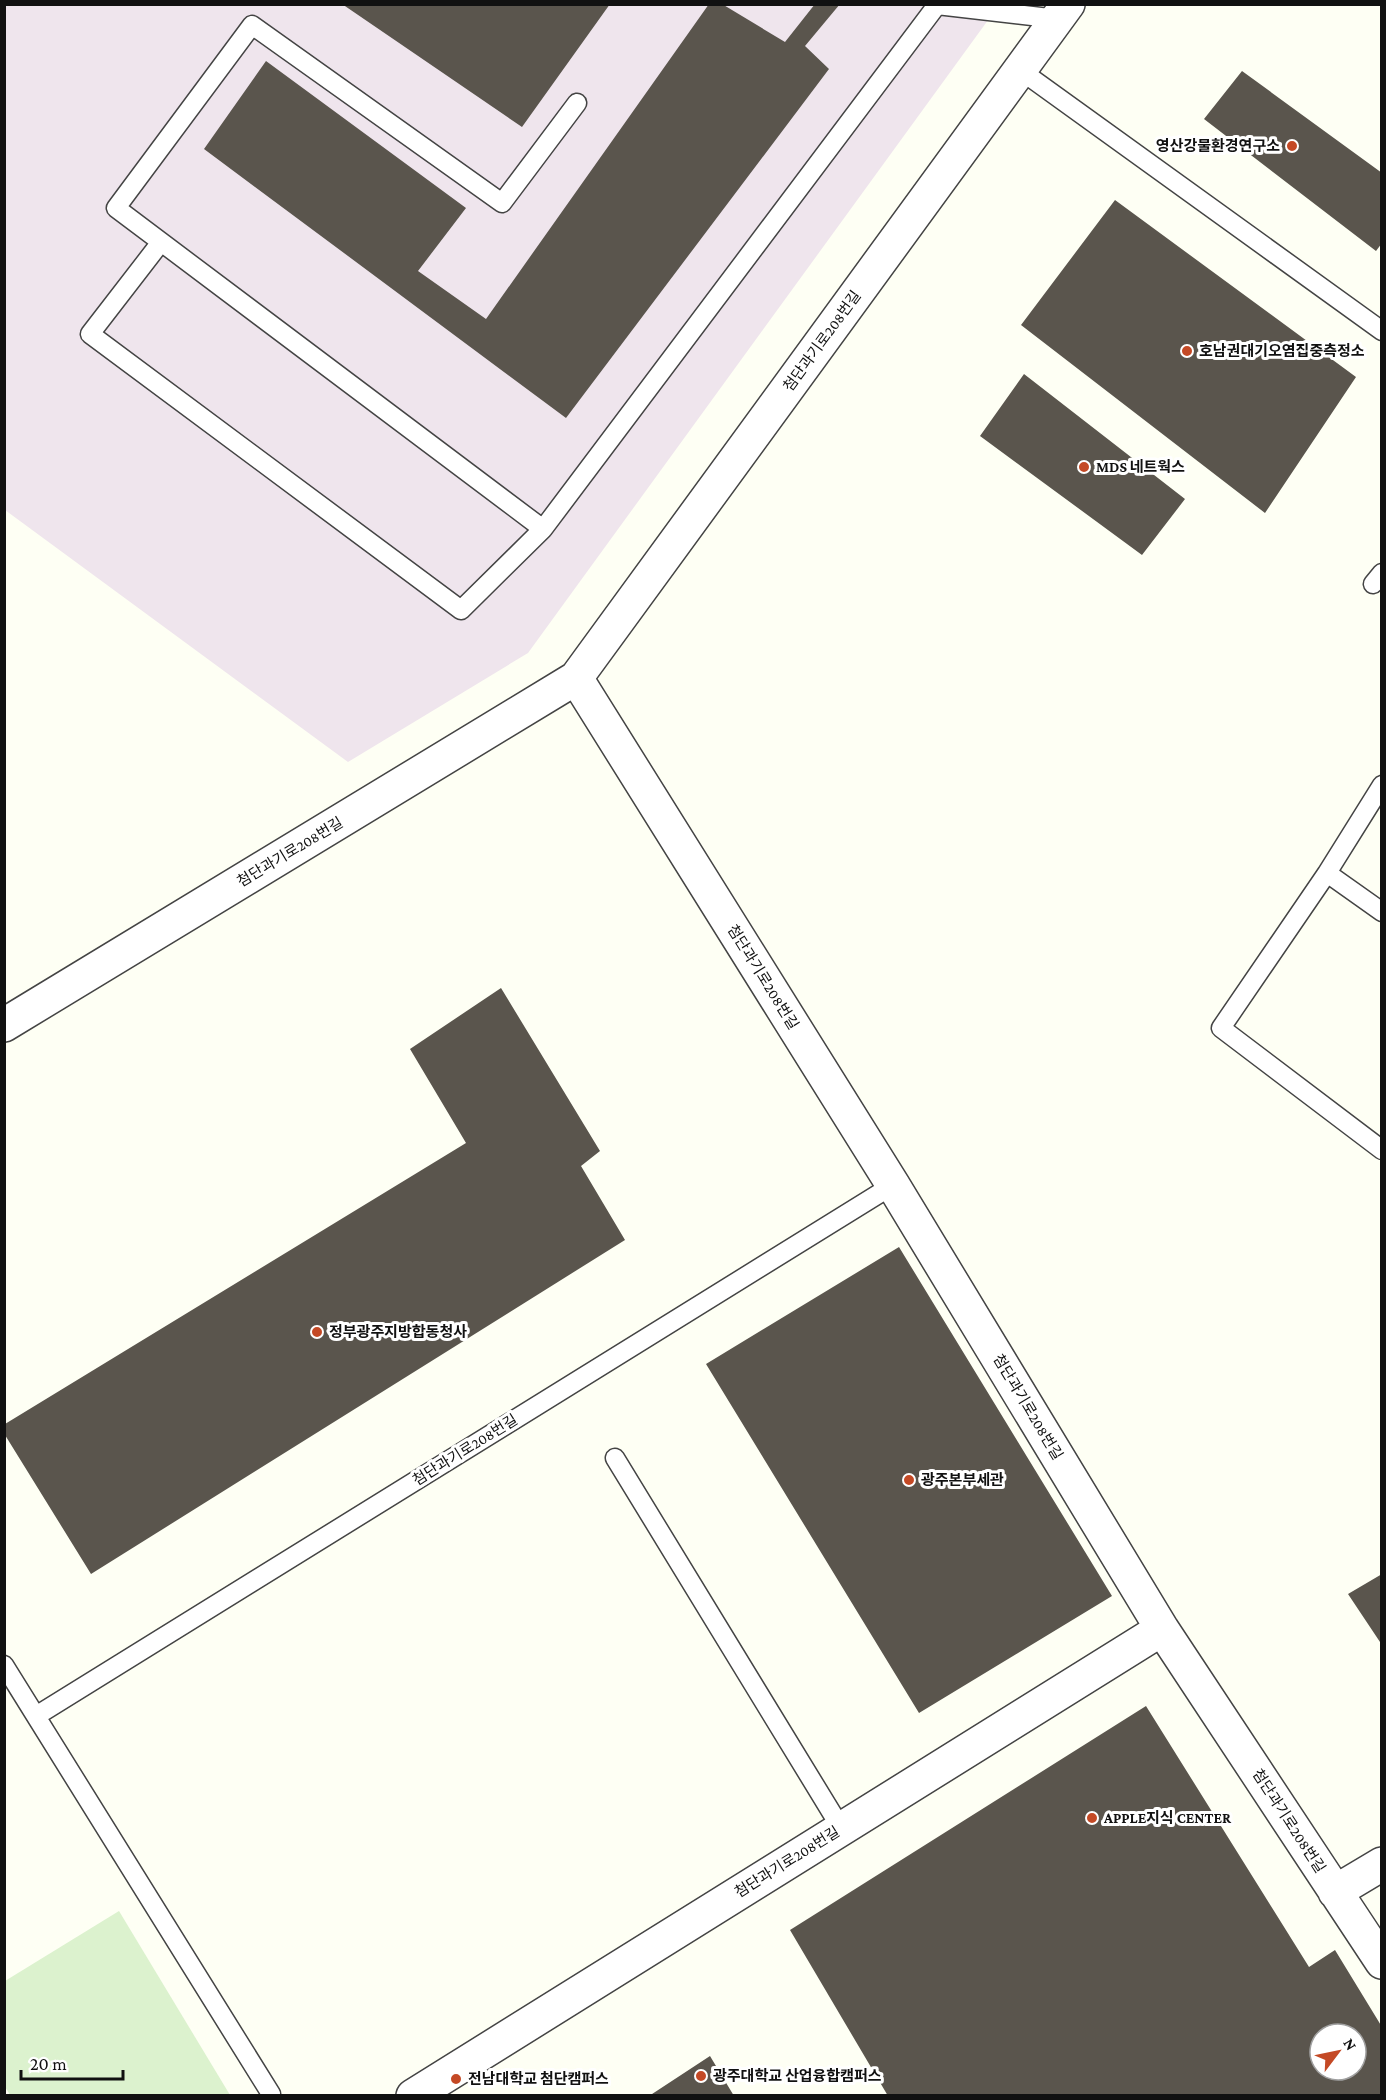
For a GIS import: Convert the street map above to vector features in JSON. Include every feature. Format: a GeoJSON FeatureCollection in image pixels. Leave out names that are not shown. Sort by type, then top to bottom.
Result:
{"type":"FeatureCollection","features":[{"type":"Feature","properties":{"kind":"street","name":"첨단과기로208번길"},"geometry":{"type":"LineString","coordinates":[[4,1025],[576,678],[1063,12]]}},
{"type":"Feature","properties":{"kind":"street","name":"첨단과기로208번길"},"geometry":{"type":"LineString","coordinates":[[576,678],[893,1185],[1162,1629],[1382,1962]]}},
{"type":"Feature","properties":{"kind":"street","name":"첨단과기로208번길"},"geometry":{"type":"LineString","coordinates":[[413,2096],[1162,1629]]}},
{"type":"Feature","properties":{"kind":"street"},"geometry":{"type":"LineString","coordinates":[[1335,1892],[1382,1864]]}},
{"type":"Feature","properties":{"kind":"lane"},"geometry":{"type":"LineString","coordinates":[[161,242],[90,334],[461,610],[543,529],[937,5],[1063,12]]}},
{"type":"Feature","properties":{"kind":"lane"},"geometry":{"type":"LineString","coordinates":[[543,529],[116,208],[252,25],[502,203],[577,103]]}},
{"type":"Feature","properties":{"kind":"lane"},"geometry":{"type":"LineString","coordinates":[[1020,70],[1382,331]]}},
{"type":"Feature","properties":{"kind":"lane"},"geometry":{"type":"LineString","coordinates":[[1382,785],[1327,873],[1221,1028],[1382,1150]]}},
{"type":"Feature","properties":{"kind":"lane"},"geometry":{"type":"LineString","coordinates":[[1327,873],[1382,912]]}},
{"type":"Feature","properties":{"kind":"lane","name":"첨단과기로208번길"},"geometry":{"type":"LineString","coordinates":[[36,1716],[893,1185]]}},
{"type":"Feature","properties":{"kind":"lane"},"geometry":{"type":"LineString","coordinates":[[615,1458],[842,1828]]}},
{"type":"Feature","properties":{"kind":"lane"},"geometry":{"type":"LineString","coordinates":[[4,1665],[271,2094]]}},
{"type":"Feature","properties":{"kind":"shaded area"},"geometry":{"type":"Polygon","coordinates":[[[5,5],[999,5],[528,653],[348,762],[5,510],[5,5]]]}},
{"type":"Feature","properties":{"kind":"green space"},"geometry":{"type":"Polygon","coordinates":[[[119,1911],[230,2095],[10,2095],[4,2085],[5,1981],[119,1911]]]}},
{"type":"Feature","properties":{"kind":"building"},"geometry":{"type":"Polygon","coordinates":[[[342,4],[610,4],[522,127],[342,4]]]}},
{"type":"Feature","properties":{"kind":"building"},"geometry":{"type":"Polygon","coordinates":[[[709,4],[722,4],[785,42],[815,4],[840,4],[805,46],[829,69],[566,418],[204,149],[266,61],[466,208],[418,271],[486,319],[709,4]]]}},
{"type":"Feature","properties":{"kind":"building","name":"영산강물환경연구소"},"geometry":{"type":"Polygon","coordinates":[[[1242,71],[1382,173],[1382,243],[1376,251],[1204,119],[1242,71]]]}},
{"type":"Feature","properties":{"kind":"building","name":"호남권대기오염집중측정소"},"geometry":{"type":"Polygon","coordinates":[[[1115,200],[1356,377],[1265,513],[1021,325],[1115,200]]]}},
{"type":"Feature","properties":{"kind":"building","name":"MDS 네트웍스"},"geometry":{"type":"Polygon","coordinates":[[[1024,374],[1185,499],[1142,555],[980,436],[1024,374]]]}},
{"type":"Feature","properties":{"kind":"building","name":"정부광주지방합동청사"},"geometry":{"type":"Polygon","coordinates":[[[501,988],[600,1151],[581,1166],[625,1240],[91,1574],[5,1435],[5,1424],[466,1143],[410,1049],[501,988]]]}},
{"type":"Feature","properties":{"kind":"building","name":"광주본부세관"},"geometry":{"type":"Polygon","coordinates":[[[899,1247],[1112,1596],[919,1713],[706,1364],[899,1247]]]}},
{"type":"Feature","properties":{"kind":"building"},"geometry":{"type":"Polygon","coordinates":[[[1382,1574],[1382,1645],[1348,1594],[1382,1574]]]}},
{"type":"Feature","properties":{"kind":"building","name":"APPLE지식 CENTER"},"geometry":{"type":"Polygon","coordinates":[[[1146,1706],[1309,1967],[1335,1950],[1382,2027],[1382,2096],[888,2096],[790,1930],[1146,1706]]]}},
{"type":"Feature","properties":{"kind":"building","name":"광주대학교 산업융합캠퍼스"},"geometry":{"type":"Polygon","coordinates":[[[710,2056],[734,2096],[649,2096],[710,2056]]]}},
{"type":"Feature","properties":{"kind":"place","name":"영산강물환경연구소"},"geometry":{"type":"Point","coordinates":[1292,146]}},
{"type":"Feature","properties":{"kind":"place","name":"호남권대기오염집중측정소"},"geometry":{"type":"Point","coordinates":[1187,351]}},
{"type":"Feature","properties":{"kind":"place","name":"MDS 네트웍스"},"geometry":{"type":"Point","coordinates":[1084,467]}},
{"type":"Feature","properties":{"kind":"place","name":"정부광주지방합동청사"},"geometry":{"type":"Point","coordinates":[317,1332]}},
{"type":"Feature","properties":{"kind":"place","name":"광주본부세관"},"geometry":{"type":"Point","coordinates":[909,1480]}},
{"type":"Feature","properties":{"kind":"place","name":"APPLE지식 CENTER"},"geometry":{"type":"Point","coordinates":[1092,1818]}},
{"type":"Feature","properties":{"kind":"place","name":"광주대학교 산업융합캠퍼스"},"geometry":{"type":"Point","coordinates":[701,2076]}},
{"type":"Feature","properties":{"kind":"place","name":"전남대학교 첨단캠퍼스"},"geometry":{"type":"Point","coordinates":[456,2079]}}]}
